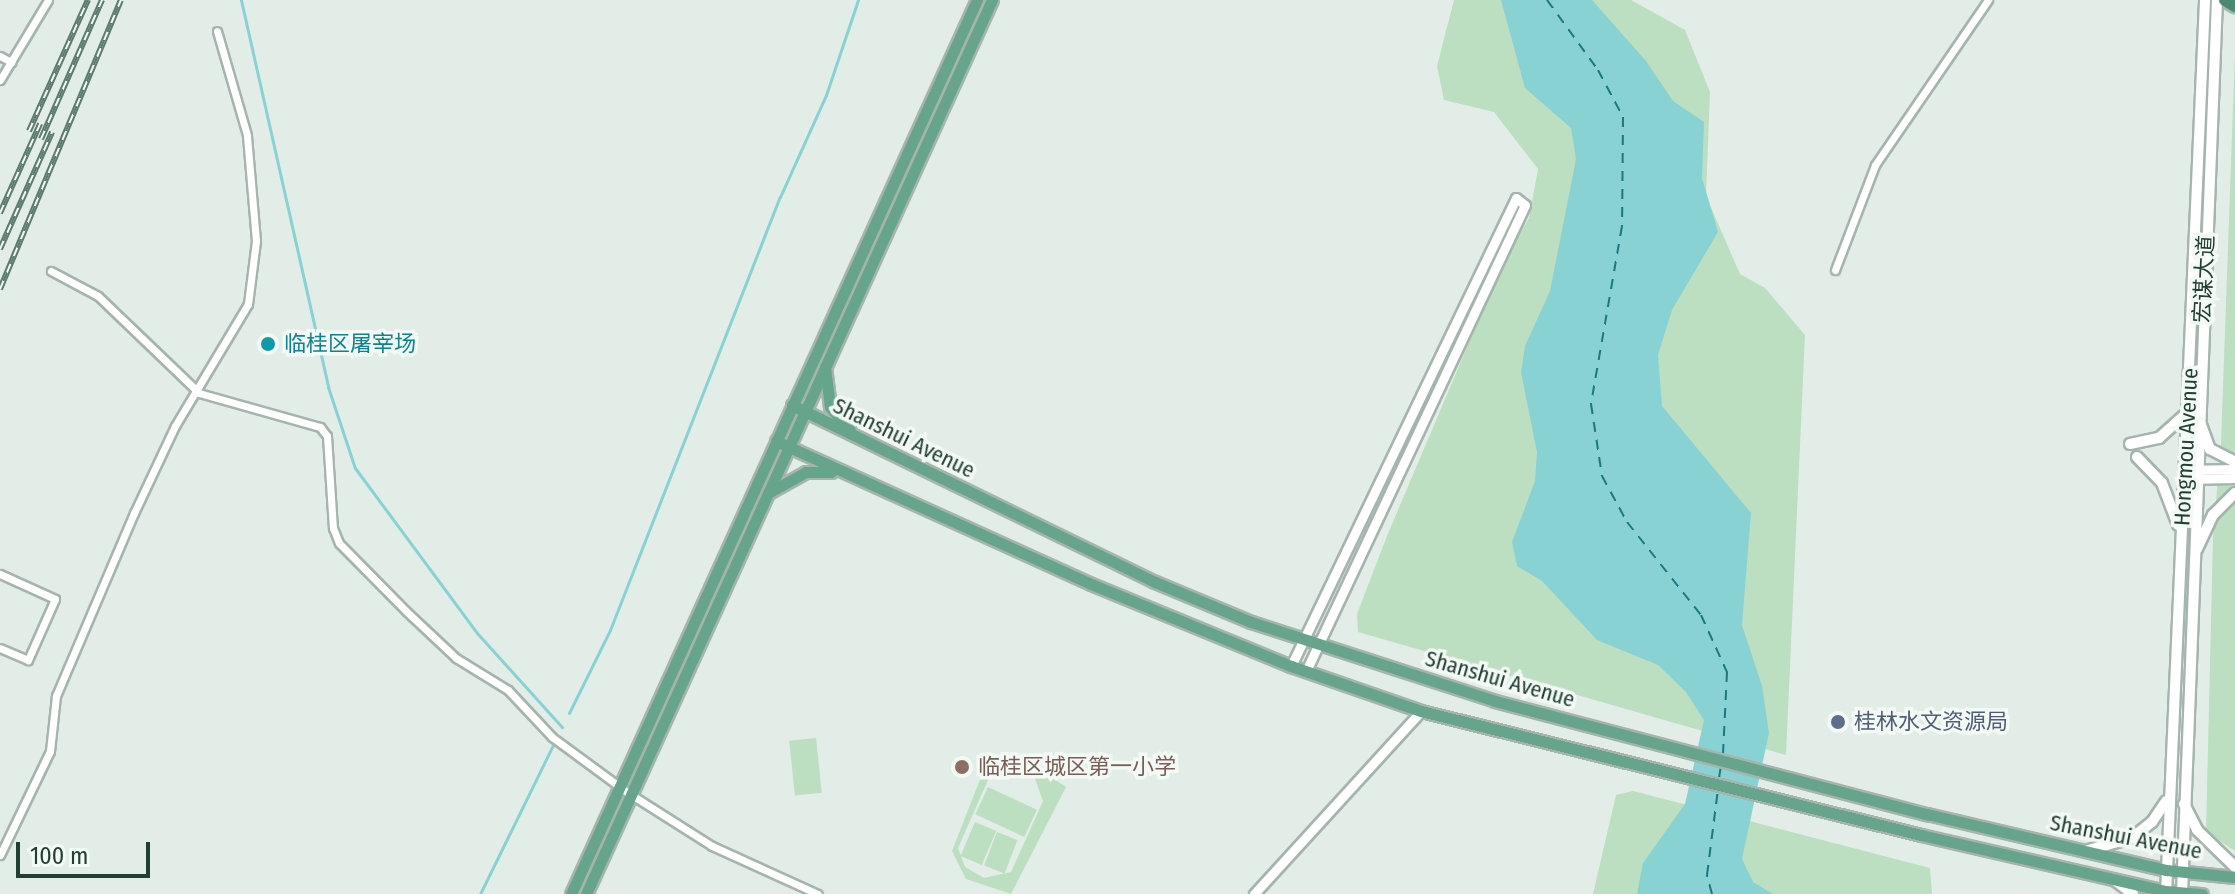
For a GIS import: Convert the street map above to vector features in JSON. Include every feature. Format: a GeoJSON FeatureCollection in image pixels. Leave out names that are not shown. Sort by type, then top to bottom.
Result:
{"type":"FeatureCollection","features":[{"type":"Feature","properties":{"kind":"highway"},"geometry":{"type":"LineString","coordinates":[[2225,0],[2235,6]]}},
{"type":"Feature","properties":{"kind":"main road"},"geometry":{"type":"LineString","coordinates":[[571,894],[798,408],[977,0]]}},
{"type":"Feature","properties":{"kind":"main road"},"geometry":{"type":"LineString","coordinates":[[798,408],[825,362],[992,0]]}},
{"type":"Feature","properties":{"kind":"main road","name":"Hongmou Avenue"},"geometry":{"type":"LineString","coordinates":[[2166,892],[2167,799],[2181,549],[2190,475],[2193,412],[2205,0]]}},
{"type":"Feature","properties":{"kind":"main road","name":"宏谋大道"},"geometry":{"type":"LineString","coordinates":[[2193,412],[2217,0]]}},
{"type":"Feature","properties":{"kind":"main road"},"geometry":{"type":"LineString","coordinates":[[825,362],[830,407],[856,436]]}},
{"type":"Feature","properties":{"kind":"main road","name":"Shanshui Avenue"},"geometry":{"type":"LineString","coordinates":[[798,408],[1155,582],[1304,640],[1495,701],[1775,774],[2166,870],[2235,877]]}},
{"type":"Feature","properties":{"kind":"main road"},"geometry":{"type":"LineString","coordinates":[[2130,444],[2159,438],[2193,412],[2210,449],[2235,462]]}},
{"type":"Feature","properties":{"kind":"main road"},"geometry":{"type":"LineString","coordinates":[[586,894],[633,797],[766,495],[781,444]]}},
{"type":"Feature","properties":{"kind":"main road","name":"Shanshui Avenue"},"geometry":{"type":"LineString","coordinates":[[781,444],[839,473],[1291,666],[1421,711],[2166,892],[2202,894]]}},
{"type":"Feature","properties":{"kind":"main road"},"geometry":{"type":"LineString","coordinates":[[2137,457],[2174,503],[2181,549]]}},
{"type":"Feature","properties":{"kind":"main road"},"geometry":{"type":"LineString","coordinates":[[766,495],[806,472],[839,473]]}},
{"type":"Feature","properties":{"kind":"main road"},"geometry":{"type":"LineString","coordinates":[[2182,893],[2192,567],[2190,475]]}},
{"type":"Feature","properties":{"kind":"main road"},"geometry":{"type":"LineString","coordinates":[[2192,567],[2204,528],[2235,493]]}},
{"type":"Feature","properties":{"kind":"main road"},"geometry":{"type":"LineString","coordinates":[[2084,851],[2132,838],[2152,822],[2167,799]]}},
{"type":"Feature","properties":{"kind":"main road"},"geometry":{"type":"LineString","coordinates":[[2184,803],[2197,830],[2235,867]]}},
{"type":"Feature","properties":{"kind":"main road"},"geometry":{"type":"LineString","coordinates":[[2111,878],[2133,894]]}},
{"type":"Feature","properties":{"kind":"street"},"geometry":{"type":"LineString","coordinates":[[0,80],[48,0]]}},
{"type":"Feature","properties":{"kind":"street"},"geometry":{"type":"LineString","coordinates":[[1835,270],[1875,165],[1988,0]]}},
{"type":"Feature","properties":{"kind":"street"},"geometry":{"type":"LineString","coordinates":[[0,855],[50,751],[56,696],[134,513],[175,426],[199,393],[248,304],[256,241],[247,135],[217,31]]}},
{"type":"Feature","properties":{"kind":"street"},"geometry":{"type":"LineString","coordinates":[[0,56],[11,62]]}},
{"type":"Feature","properties":{"kind":"street"},"geometry":{"type":"LineString","coordinates":[[1291,666],[1516,198],[1525,205],[1306,671]]}},
{"type":"Feature","properties":{"kind":"street"},"geometry":{"type":"LineString","coordinates":[[51,271],[98,296],[199,393],[320,427],[327,436],[333,528],[346,552],[456,658],[500,683],[552,737],[633,797],[712,846],[818,894]]}},
{"type":"Feature","properties":{"kind":"street"},"geometry":{"type":"LineString","coordinates":[[2190,475],[2235,469]]}},
{"type":"Feature","properties":{"kind":"street"},"geometry":{"type":"LineString","coordinates":[[2190,475],[2235,478]]}},
{"type":"Feature","properties":{"kind":"street"},"geometry":{"type":"LineString","coordinates":[[0,574],[55,599],[28,660],[0,648]]}},
{"type":"Feature","properties":{"kind":"street"},"geometry":{"type":"LineString","coordinates":[[1254,894],[1421,711]]}},
{"type":"Feature","properties":{"kind":"green space"},"geometry":{"type":"Polygon","coordinates":[[[1454,0],[1631,0],[1685,30],[1710,92],[1706,196],[1740,274],[1765,288],[1805,335],[1786,755],[1358,632],[1357,614],[1387,536],[1504,260],[1529,218],[1538,169],[1494,112],[1444,100],[1437,66],[1454,0]]]}},
{"type":"Feature","properties":{"kind":"green space"},"geometry":{"type":"Polygon","coordinates":[[[2235,52],[2235,851],[2206,832],[2213,537],[2221,443],[2235,52]]]}},
{"type":"Feature","properties":{"kind":"green space"},"geometry":{"type":"Polygon","coordinates":[[[816,738],[822,793],[795,796],[789,741],[816,738]]]}},
{"type":"Feature","properties":{"kind":"green space"},"geometry":{"type":"Polygon","coordinates":[[[1003,761],[1030,763],[1066,787],[1011,894],[966,879],[952,851],[981,777],[1003,761]],[[1009,767],[988,780],[958,848],[965,867],[984,878],[1011,872],[1043,801],[1034,776],[1009,767]]]}},
{"type":"Feature","properties":{"kind":"green space"},"geometry":{"type":"Polygon","coordinates":[[[988,787],[1037,810],[1024,837],[975,814],[988,787]]]}},
{"type":"Feature","properties":{"kind":"green space"},"geometry":{"type":"Polygon","coordinates":[[[1633,791],[1930,868],[1932,894],[1593,894],[1616,795],[1633,791]]]}},
{"type":"Feature","properties":{"kind":"green space"},"geometry":{"type":"Polygon","coordinates":[[[975,822],[996,831],[982,865],[961,856],[975,822]]]}},
{"type":"Feature","properties":{"kind":"green space"},"geometry":{"type":"Polygon","coordinates":[[[997,832],[1018,840],[1005,873],[984,866],[997,832]]]}},
{"type":"Feature","properties":{"kind":"water"},"geometry":{"type":"Polygon","coordinates":[[[1501,0],[1592,0],[1646,61],[1673,101],[1704,122],[1702,178],[1718,232],[1672,310],[1658,355],[1662,406],[1751,513],[1742,625],[1762,686],[1769,733],[1742,859],[1753,882],[1773,894],[1637,894],[1643,863],[1685,804],[1704,720],[1686,692],[1658,665],[1597,640],[1542,581],[1517,566],[1512,542],[1535,481],[1537,452],[1521,372],[1525,346],[1550,291],[1576,159],[1571,128],[1525,88],[1501,0]]]}},
{"type":"Feature","properties":{"kind":"waterway"},"geometry":{"type":"LineString","coordinates":[[241,0],[328,387],[355,468],[477,633],[562,727]]}},
{"type":"Feature","properties":{"kind":"waterway"},"geometry":{"type":"LineString","coordinates":[[569,713],[610,630],[780,197],[826,95],[858,0]]}},
{"type":"Feature","properties":{"kind":"waterway"},"geometry":{"type":"LineString","coordinates":[[480,894],[553,745]]}},
{"type":"Feature","properties":{"kind":"ferry route"},"geometry":{"type":"LineString","coordinates":[[1547,0],[1598,70],[1623,117],[1622,226],[1591,404],[1602,476],[1627,522],[1701,615],[1727,672],[1723,755]]}},
{"type":"Feature","properties":{"kind":"ferry route"},"geometry":{"type":"LineString","coordinates":[[1719,778],[1721,765]]}},
{"type":"Feature","properties":{"kind":"ferry route"},"geometry":{"type":"LineString","coordinates":[[1712,894],[1707,875],[1718,789]]}},
{"type":"Feature","properties":{"kind":"railway"},"geometry":{"type":"LineString","coordinates":[[29,131],[88,0]]}},
{"type":"Feature","properties":{"kind":"railway"},"geometry":{"type":"LineString","coordinates":[[41,139],[102,0]]}},
{"type":"Feature","properties":{"kind":"railway"},"geometry":{"type":"LineString","coordinates":[[0,289],[121,0]]}},
{"type":"Feature","properties":{"kind":"railway"},"geometry":{"type":"LineString","coordinates":[[0,213],[40,124]]}},
{"type":"Feature","properties":{"kind":"railway"},"geometry":{"type":"LineString","coordinates":[[0,249],[52,132]]}},
{"type":"Feature","properties":{"kind":"place","name":"临桂区屠宰场"},"geometry":{"type":"Point","coordinates":[268,344]}},
{"type":"Feature","properties":{"kind":"place","name":"桂林水文资源局"},"geometry":{"type":"Point","coordinates":[1838,722]}},
{"type":"Feature","properties":{"kind":"place","name":"临桂区城区第一小学"},"geometry":{"type":"Point","coordinates":[962,767]}}]}
